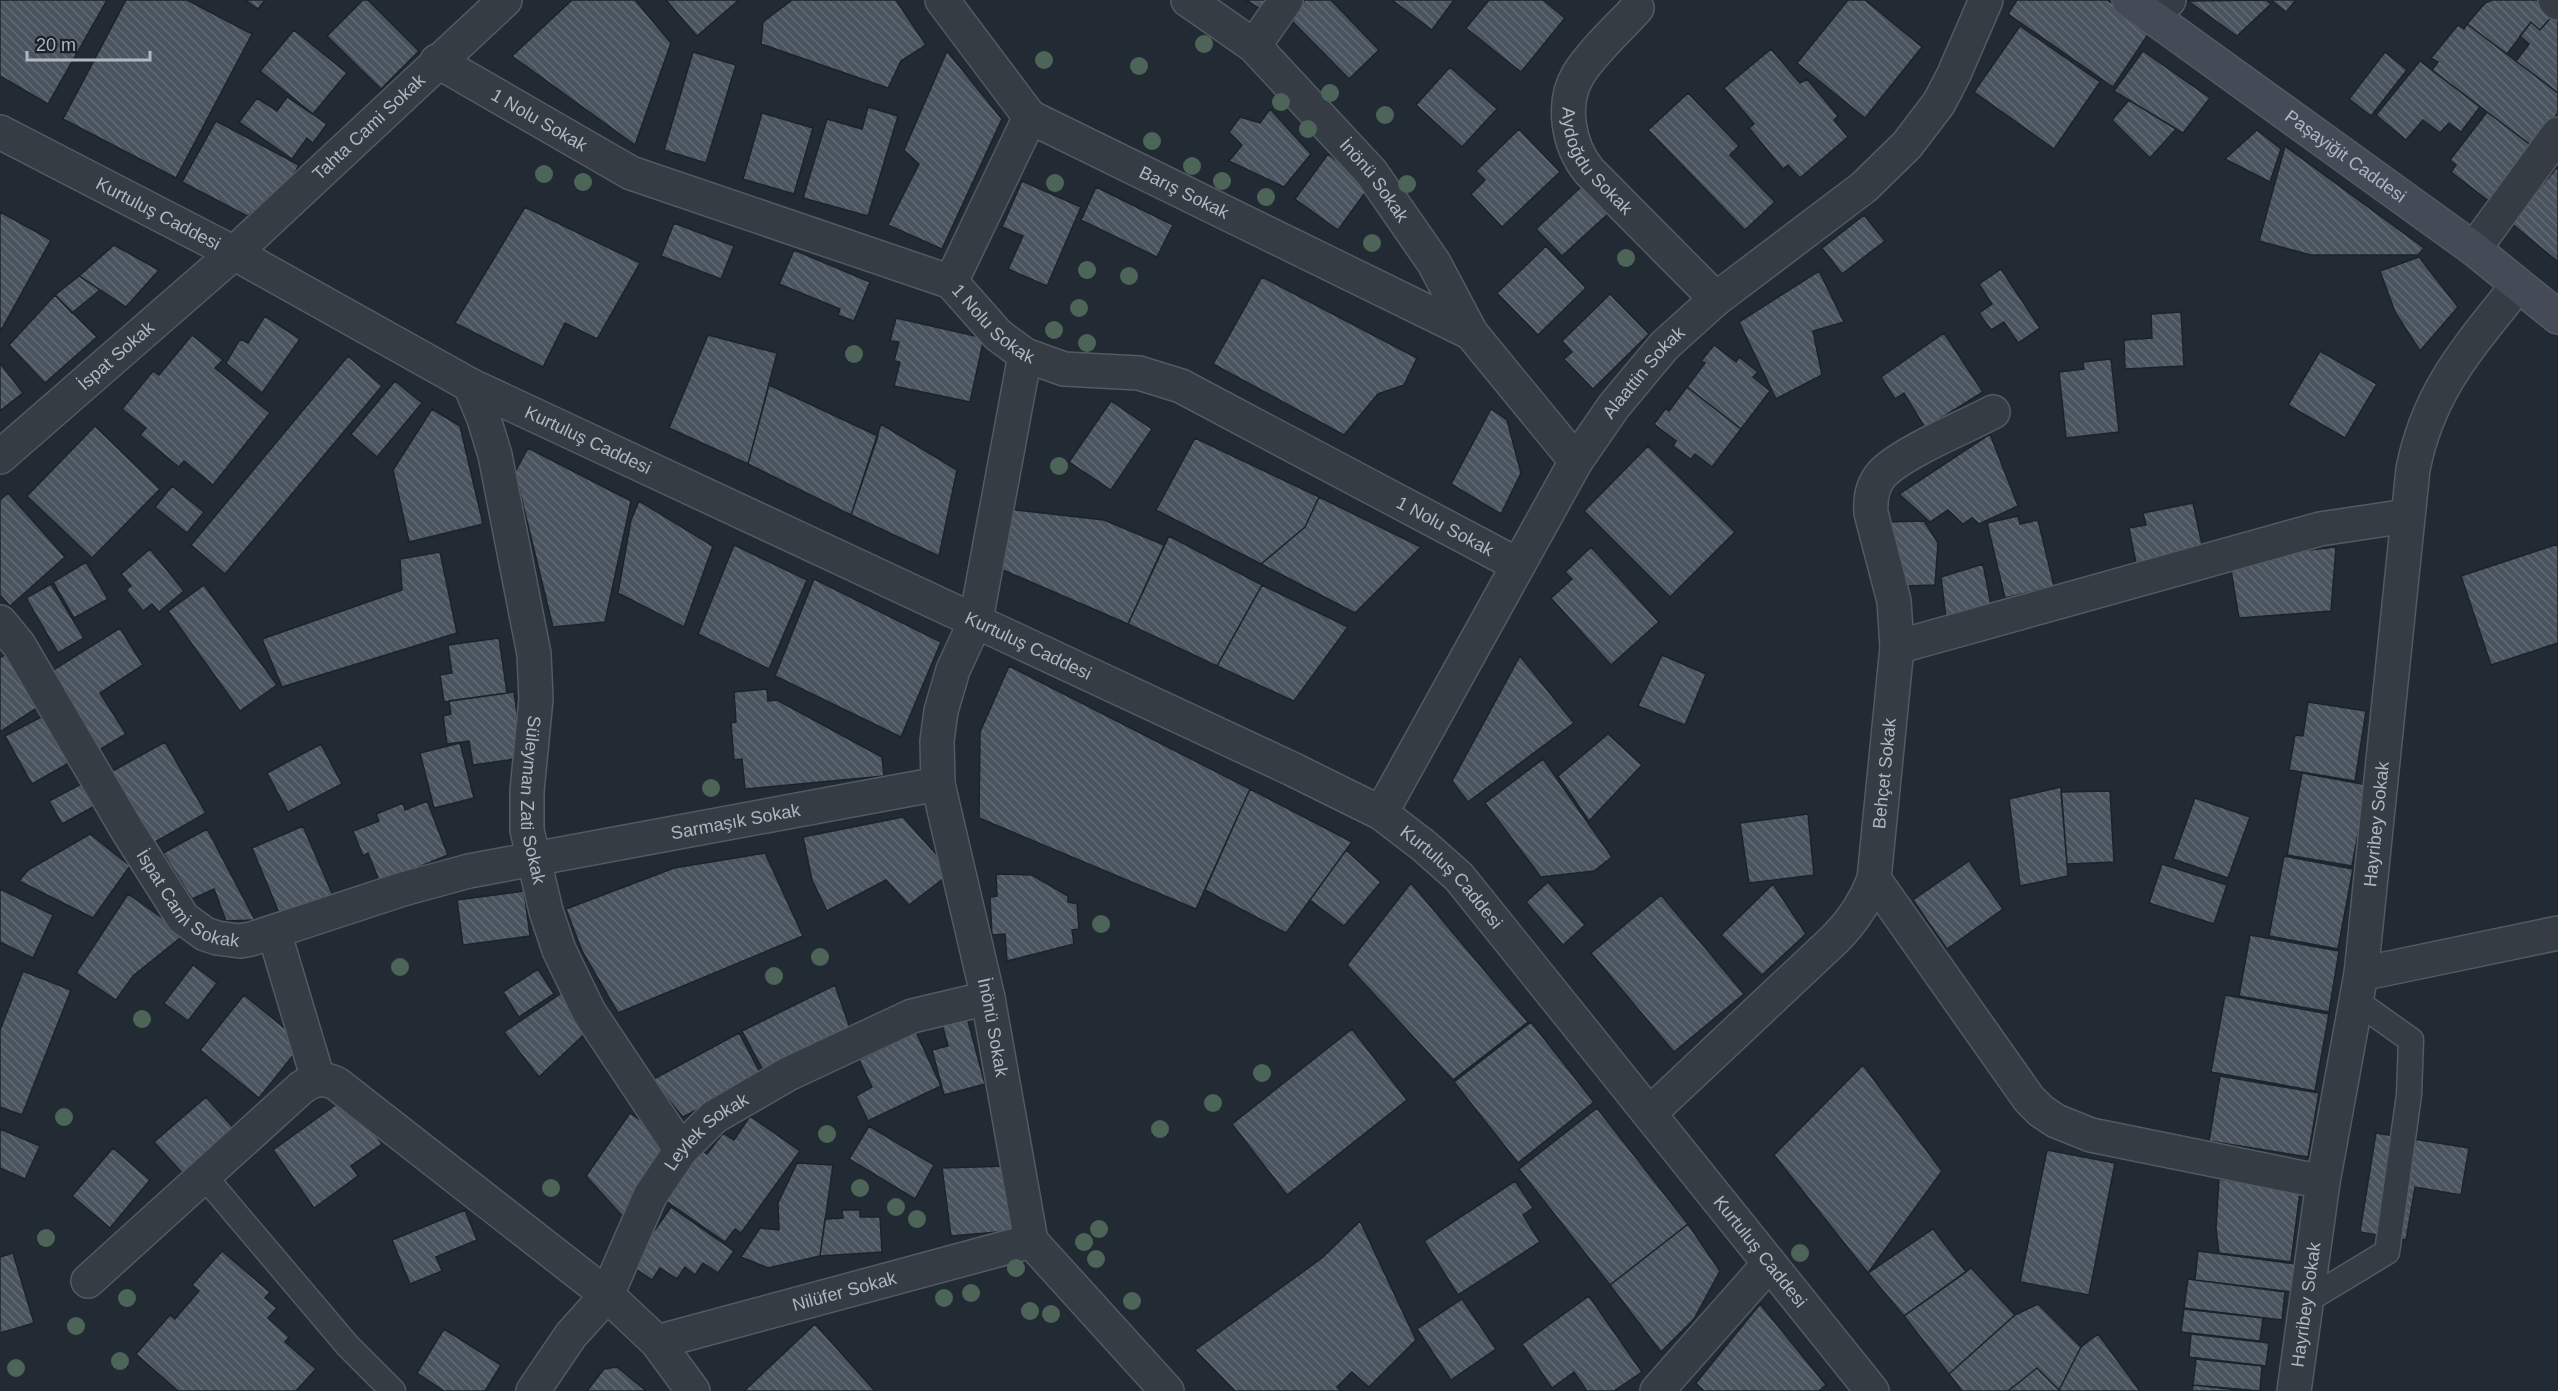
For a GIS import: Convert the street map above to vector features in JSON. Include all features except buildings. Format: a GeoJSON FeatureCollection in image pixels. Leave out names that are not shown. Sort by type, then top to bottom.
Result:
{"type":"FeatureCollection","features":[{"type":"Feature","properties":{"kind":"main road","name":"Paşayiğit Caddesi"},"geometry":{"type":"LineString","coordinates":[[2150,5],[2474,249],[2558,318]]}},
{"type":"Feature","properties":{"kind":"street","name":"Tahta Cami Sokak"},"geometry":{"type":"LineString","coordinates":[[234,253],[504,0]]}},
{"type":"Feature","properties":{"kind":"street","name":"Barış Sokak"},"geometry":{"type":"LineString","coordinates":[[942,0],[1030,117],[1471,333]]}},
{"type":"Feature","properties":{"kind":"street","name":"İnönü Sokak"},"geometry":{"type":"LineString","coordinates":[[1188,0],[1254,46],[1350,148],[1391,198],[1434,263],[1471,333]]}},
{"type":"Feature","properties":{"kind":"street"},"geometry":{"type":"LineString","coordinates":[[1254,46],[1286,0]]}},
{"type":"Feature","properties":{"kind":"street","name":"Alaattin Sokak"},"geometry":{"type":"LineString","coordinates":[[1381,813],[1576,461],[1636,377],[1664,346],[1716,299],[1864,187],[1907,145],[1939,103],[1986,0]]}},
{"type":"Feature","properties":{"kind":"street","name":"Aydoğdu Sokak"},"geometry":{"type":"LineString","coordinates":[[1637,8],[1578,75],[1570,98],[1572,140],[1578,155],[1589,171],[1716,299]]}},
{"type":"Feature","properties":{"kind":"street","name":"1 Nolu Sokak"},"geometry":{"type":"LineString","coordinates":[[437,61],[631,173],[951,282],[998,335],[1025,355],[1064,369],[1139,373],[1181,386],[1518,565]]}},
{"type":"Feature","properties":{"kind":"street"},"geometry":{"type":"LineString","coordinates":[[951,282],[1030,117]]}},
{"type":"Feature","properties":{"kind":"street","name":"Kurtuluş Caddesi"},"geometry":{"type":"LineString","coordinates":[[0,132],[234,253],[470,386],[976,620],[1381,813],[1459,877],[1872,1391]]}},
{"type":"Feature","properties":{"kind":"street"},"geometry":{"type":"LineString","coordinates":[[2474,249],[2558,134]]}},
{"type":"Feature","properties":{"kind":"street","name":"İspat Sokak"},"geometry":{"type":"LineString","coordinates":[[0,457],[234,253]]}},
{"type":"Feature","properties":{"kind":"street","name":"Hayribey Sokak"},"geometry":{"type":"LineString","coordinates":[[2294,1391],[2323,1182],[2359,987],[2413,469],[2428,413],[2453,369],[2518,285]]}},
{"type":"Feature","properties":{"kind":"street"},"geometry":{"type":"LineString","coordinates":[[1471,333],[1576,461]]}},
{"type":"Feature","properties":{"kind":"street","name":"İnönü Sokak"},"geometry":{"type":"LineString","coordinates":[[1025,355],[976,620],[953,670],[941,711],[937,741],[938,784],[988,998],[1031,1241]]}},
{"type":"Feature","properties":{"kind":"street","name":"Süleyman Zati Sokak"},"geometry":{"type":"LineString","coordinates":[[470,386],[484,419],[495,455],[534,654],[536,699],[527,791],[527,830],[546,911],[574,986],[605,1040],[681,1150]]}},
{"type":"Feature","properties":{"kind":"street","name":"Behçet Sokak"},"geometry":{"type":"LineString","coordinates":[[1650,1113],[1851,923],[1865,902],[1874,879],[1897,647],[1894,601],[1871,513],[1870,502],[1873,488],[1881,476],[1903,458],[1993,412]]}},
{"type":"Feature","properties":{"kind":"street"},"geometry":{"type":"LineString","coordinates":[[1897,647],[2309,532],[2408,516]]}},
{"type":"Feature","properties":{"kind":"street","name":"İspat Cami Sokak"},"geometry":{"type":"LineString","coordinates":[[0,622],[19,645],[126,828],[183,918],[205,934],[240,941],[403,889],[469,871],[533,858]]}},
{"type":"Feature","properties":{"kind":"street","name":"Sarmaşık Sokak"},"geometry":{"type":"LineString","coordinates":[[533,858],[938,784]]}},
{"type":"Feature","properties":{"kind":"street"},"geometry":{"type":"LineString","coordinates":[[1874,879],[2002,1062],[2041,1111],[2074,1129],[2091,1135],[2323,1182]]}},
{"type":"Feature","properties":{"kind":"street"},"geometry":{"type":"LineString","coordinates":[[274,932],[318,1079]]}},
{"type":"Feature","properties":{"kind":"street"},"geometry":{"type":"LineString","coordinates":[[2359,987],[2558,933]]}},
{"type":"Feature","properties":{"kind":"street","name":"Leylek Sokak"},"geometry":{"type":"LineString","coordinates":[[532,1391],[571,1335],[608,1295],[650,1196],[681,1150],[714,1117],[788,1074],[912,1016],[988,998]]}},
{"type":"Feature","properties":{"kind":"street"},"geometry":{"type":"LineString","coordinates":[[88,1281],[301,1088],[318,1079],[337,1084],[608,1295],[657,1342],[693,1391]]}},
{"type":"Feature","properties":{"kind":"street"},"geometry":{"type":"LineString","coordinates":[[1031,1241],[1167,1391]]}},
{"type":"Feature","properties":{"kind":"street","name":"Nilüfer Sokak"},"geometry":{"type":"LineString","coordinates":[[657,1342],[1031,1241]]}},
{"type":"Feature","properties":{"kind":"street"},"geometry":{"type":"LineString","coordinates":[[1657,1391],[1769,1264]]}},
{"type":"Feature","properties":{"kind":"lane"},"geometry":{"type":"LineString","coordinates":[[2306,1301],[2387,1252],[2409,1095],[2411,1040],[2359,987]]}},
{"type":"Feature","properties":{"kind":"lane"},"geometry":{"type":"LineString","coordinates":[[204,1176],[348,1346],[393,1391]]}}]}
